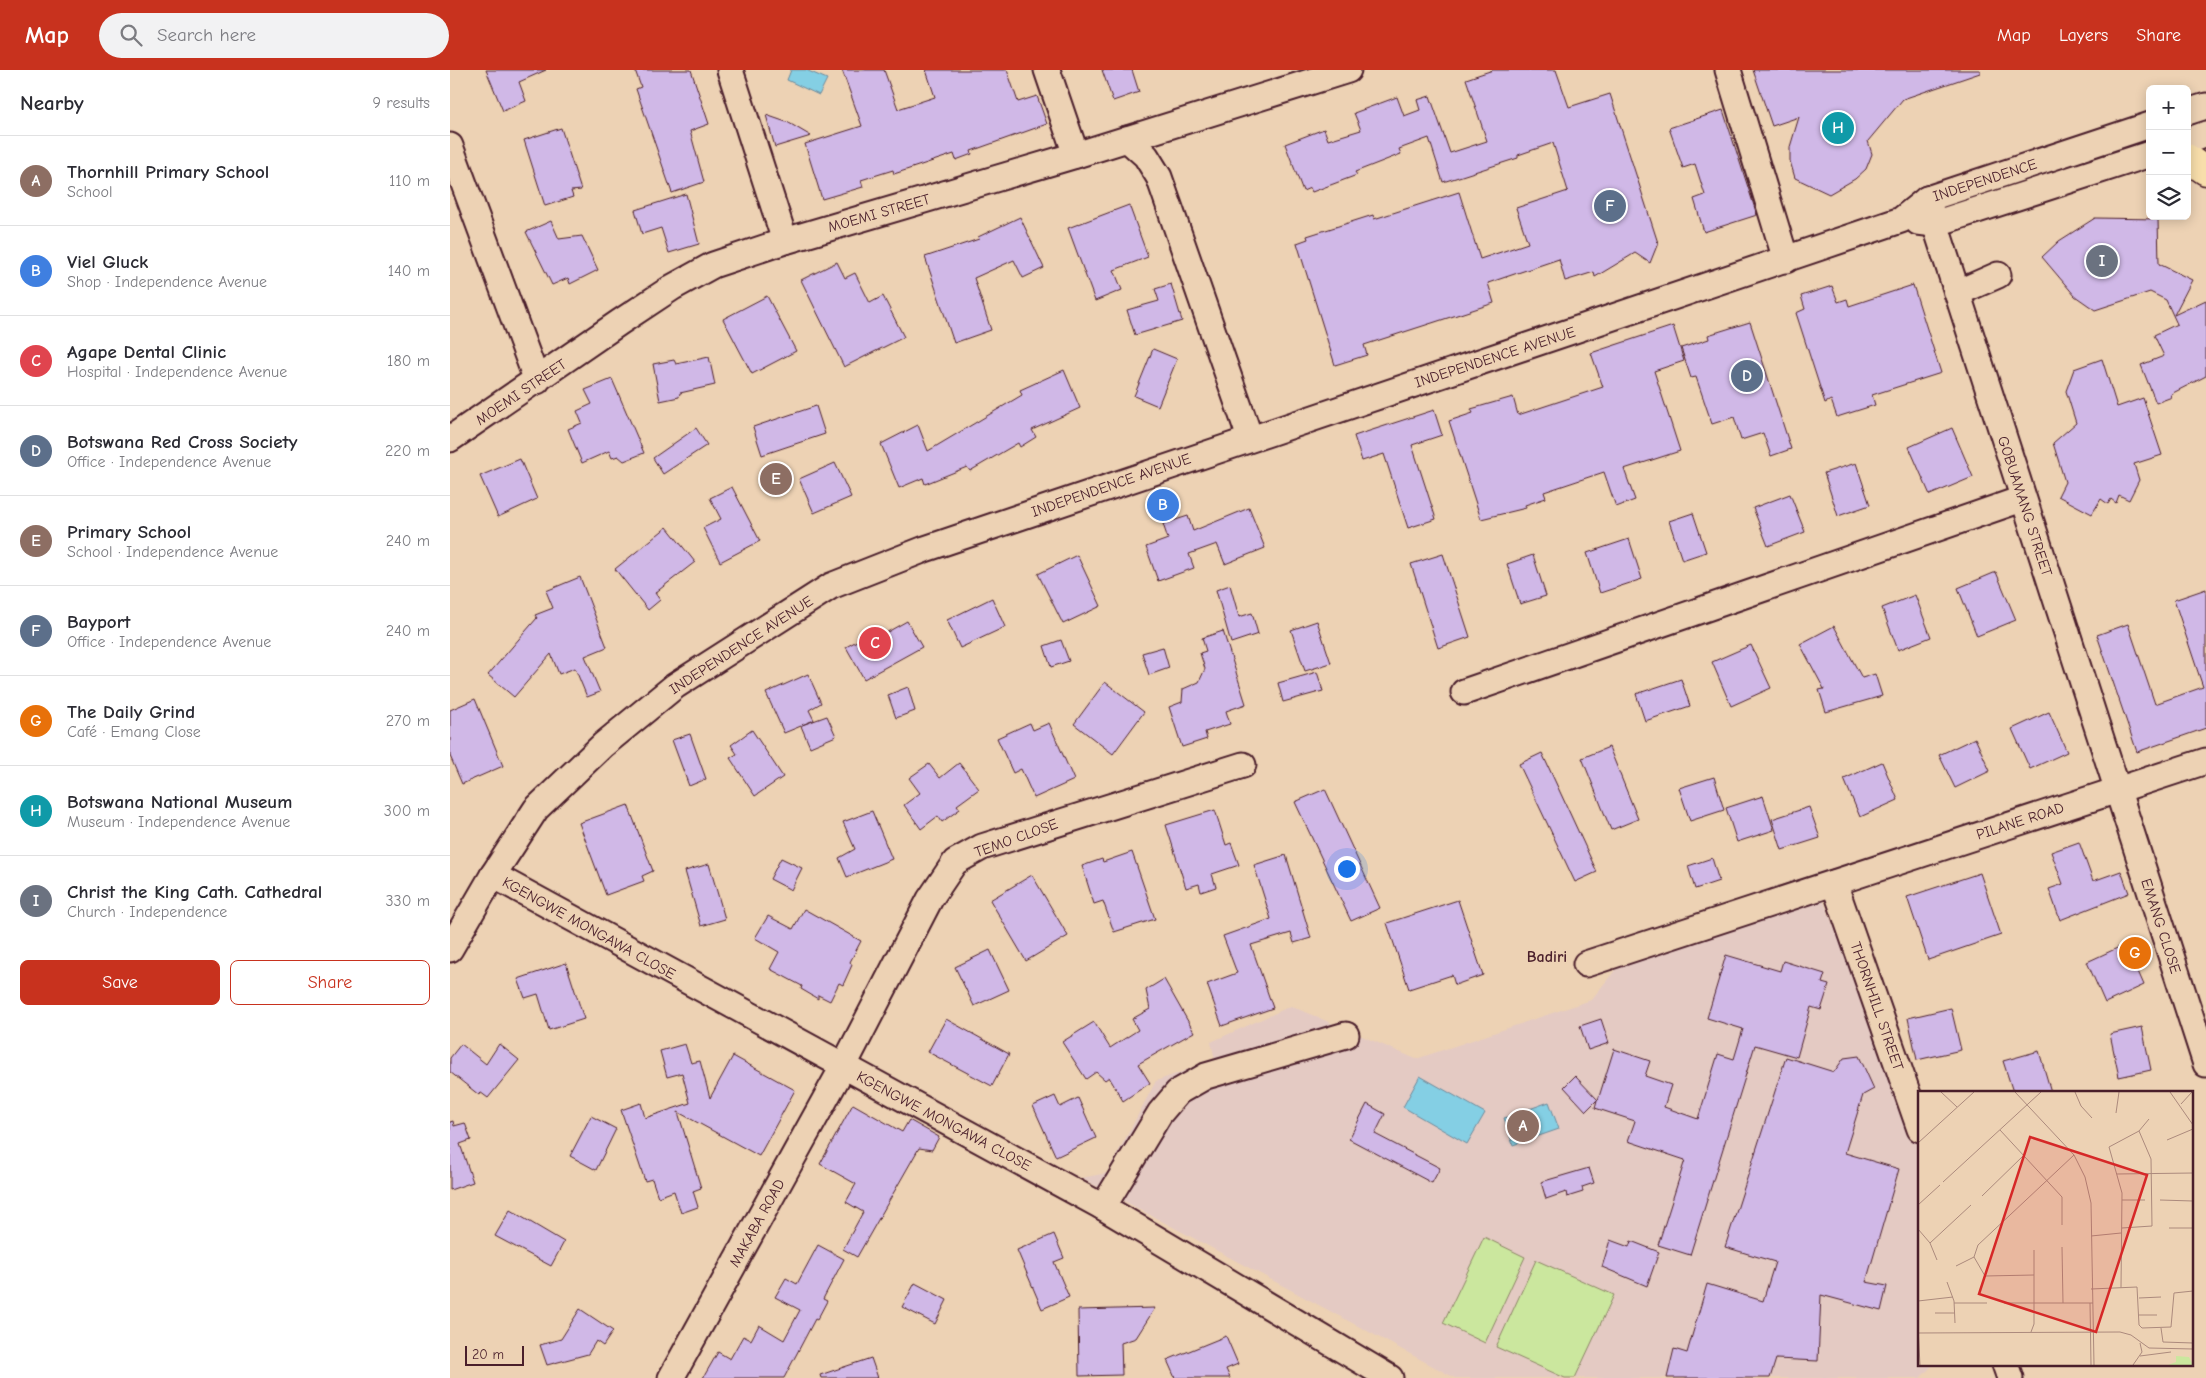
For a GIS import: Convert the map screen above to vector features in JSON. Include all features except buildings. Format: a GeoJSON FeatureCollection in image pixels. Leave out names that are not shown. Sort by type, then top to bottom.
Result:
{"type":"FeatureCollection","features":[{"type":"Feature","properties":{"kind":"main road"},"geometry":{"type":"LineString","coordinates":[[2191,161],[2206,171]]}},
{"type":"Feature","properties":{"kind":"street"},"geometry":{"type":"LineString","coordinates":[[730,70],[785,241]]}},
{"type":"Feature","properties":{"kind":"street"},"geometry":{"type":"LineString","coordinates":[[1047,70],[1076,155]]}},
{"type":"Feature","properties":{"kind":"street","name":"MOEMI STREET"},"geometry":{"type":"LineString","coordinates":[[450,439],[673,287],[712,265],[785,241],[1076,155],[1348,70]]}},
{"type":"Feature","properties":{"kind":"street"},"geometry":{"type":"LineString","coordinates":[[1728,70],[1786,260]]}},
{"type":"Feature","properties":{"kind":"street"},"geometry":{"type":"LineString","coordinates":[[2191,111],[2206,106]]}},
{"type":"Feature","properties":{"kind":"street","name":"INDEPENDENCE"},"geometry":{"type":"LineString","coordinates":[[1901,220],[1927,199],[2146,126]]}},
{"type":"Feature","properties":{"kind":"street"},"geometry":{"type":"LineString","coordinates":[[2191,140],[2206,134]]}},
{"type":"Feature","properties":{"kind":"street"},"geometry":{"type":"LineString","coordinates":[[1127,139],[1146,156],[1159,176],[1250,438]]}},
{"type":"Feature","properties":{"kind":"street"},"geometry":{"type":"LineString","coordinates":[[450,146],[537,381]]}},
{"type":"Feature","properties":{"kind":"street","name":"INDEPENDENCE"},"geometry":{"type":"LineString","coordinates":[[1901,220],[1934,224],[2146,155]]}},
{"type":"Feature","properties":{"kind":"street","name":"GOBUAMANG STREET"},"geometry":{"type":"LineString","coordinates":[[1927,199],[2116,789]]}},
{"type":"Feature","properties":{"kind":"street","name":"INDEPENDENCE AVENUE"},"geometry":{"type":"LineString","coordinates":[[450,949],[493,875],[536,808],[603,745],[675,686],[831,586],[925,549],[1901,220]]}},
{"type":"Feature","properties":{"kind":"street"},"geometry":{"type":"LineString","coordinates":[[1957,293],[1998,275]]}},
{"type":"Feature","properties":{"kind":"street"},"geometry":{"type":"LineString","coordinates":[[1464,692],[2022,499]]}},
{"type":"Feature","properties":{"kind":"street","name":"PILANE ROAD"},"geometry":{"type":"LineString","coordinates":[[1586,964],[2206,761]]}},
{"type":"Feature","properties":{"kind":"street","name":"TEMO CLOSE"},"geometry":{"type":"LineString","coordinates":[[844,1067],[930,899],[955,862],[982,847],[1243,765]]}},
{"type":"Feature","properties":{"kind":"street","name":"EMANG CLOSE"},"geometry":{"type":"LineString","coordinates":[[2116,789],[2206,1064]]}},
{"type":"Feature","properties":{"kind":"street","name":"KGENGWE MONGAWA CLOSE"},"geometry":{"type":"LineString","coordinates":[[493,875],[1103,1207],[1390,1378]]}},
{"type":"Feature","properties":{"kind":"street","name":"THORNHILL STREET"},"geometry":{"type":"LineString","coordinates":[[1834,883],[1918,1123]]}},
{"type":"Feature","properties":{"kind":"street"},"geometry":{"type":"LineString","coordinates":[[1103,1207],[1160,1112],[1178,1092],[1206,1076],[1346,1035]]}},
{"type":"Feature","properties":{"kind":"street","name":"MAKABA ROAD"},"geometry":{"type":"LineString","coordinates":[[671,1378],[844,1067]]}},
{"type":"Feature","properties":{"kind":"street"},"geometry":{"type":"LineString","coordinates":[[2006,1366],[2010,1378]]}},
{"type":"Feature","properties":{"kind":"shaded area"},"geometry":{"type":"Polygon","coordinates":[[[1816,882],[1910,1117],[1918,1131],[1918,1366],[1932,1366],[1920,1378],[1455,1378],[1081,1178],[1107,1173],[1156,1081],[1215,1060],[1211,1042],[1291,1006],[1416,1059],[1591,1000],[1637,943],[1816,882]]]}},
{"type":"Feature","properties":{"kind":"green space"},"geometry":{"type":"Polygon","coordinates":[[[1484,1237],[1525,1257],[1485,1343],[1443,1323],[1484,1237]]]}},
{"type":"Feature","properties":{"kind":"green space"},"geometry":{"type":"Polygon","coordinates":[[[1536,1260],[1614,1295],[1575,1378],[1565,1378],[1496,1347],[1536,1260]]]}},
{"type":"Feature","properties":{"kind":"water"},"geometry":{"type":"Polygon","coordinates":[[[791,70],[806,70],[827,79],[819,95],[787,80],[791,70]]]}},
{"type":"Feature","properties":{"kind":"water"},"geometry":{"type":"Polygon","coordinates":[[[1420,1076],[1485,1113],[1467,1144],[1403,1107],[1420,1076]]]}},
{"type":"Feature","properties":{"kind":"water"},"geometry":{"type":"Polygon","coordinates":[[[1549,1102],[1559,1129],[1513,1145],[1504,1118],[1549,1102]]]}},
{"type":"Feature","properties":{"kind":"place","name":"Botswana National Museum"},"geometry":{"type":"Point","coordinates":[1838,128]}},
{"type":"Feature","properties":{"kind":"place","name":"Bayport"},"geometry":{"type":"Point","coordinates":[1610,206]}},
{"type":"Feature","properties":{"kind":"place","name":"Christ the King Cath. Cathedral"},"geometry":{"type":"Point","coordinates":[2102,261]}},
{"type":"Feature","properties":{"kind":"place","name":"Botswana Red Cross Society"},"geometry":{"type":"Point","coordinates":[1747,376]}},
{"type":"Feature","properties":{"kind":"place","name":"Primary School"},"geometry":{"type":"Point","coordinates":[776,479]}},
{"type":"Feature","properties":{"kind":"place","name":"Viel Gluck"},"geometry":{"type":"Point","coordinates":[1163,505]}},
{"type":"Feature","properties":{"kind":"place","name":"Agape Dental Clinic"},"geometry":{"type":"Point","coordinates":[875,643]}},
{"type":"Feature","properties":{"kind":"place","name":"The Daily Grind"},"geometry":{"type":"Point","coordinates":[2135,953]}},
{"type":"Feature","properties":{"kind":"place","name":"Thornhill Primary School"},"geometry":{"type":"Point","coordinates":[1523,1126]}},
{"type":"Feature","properties":{"kind":"district","name":"Badiri"},"geometry":{"type":"Point","coordinates":[1547,956]}}]}
